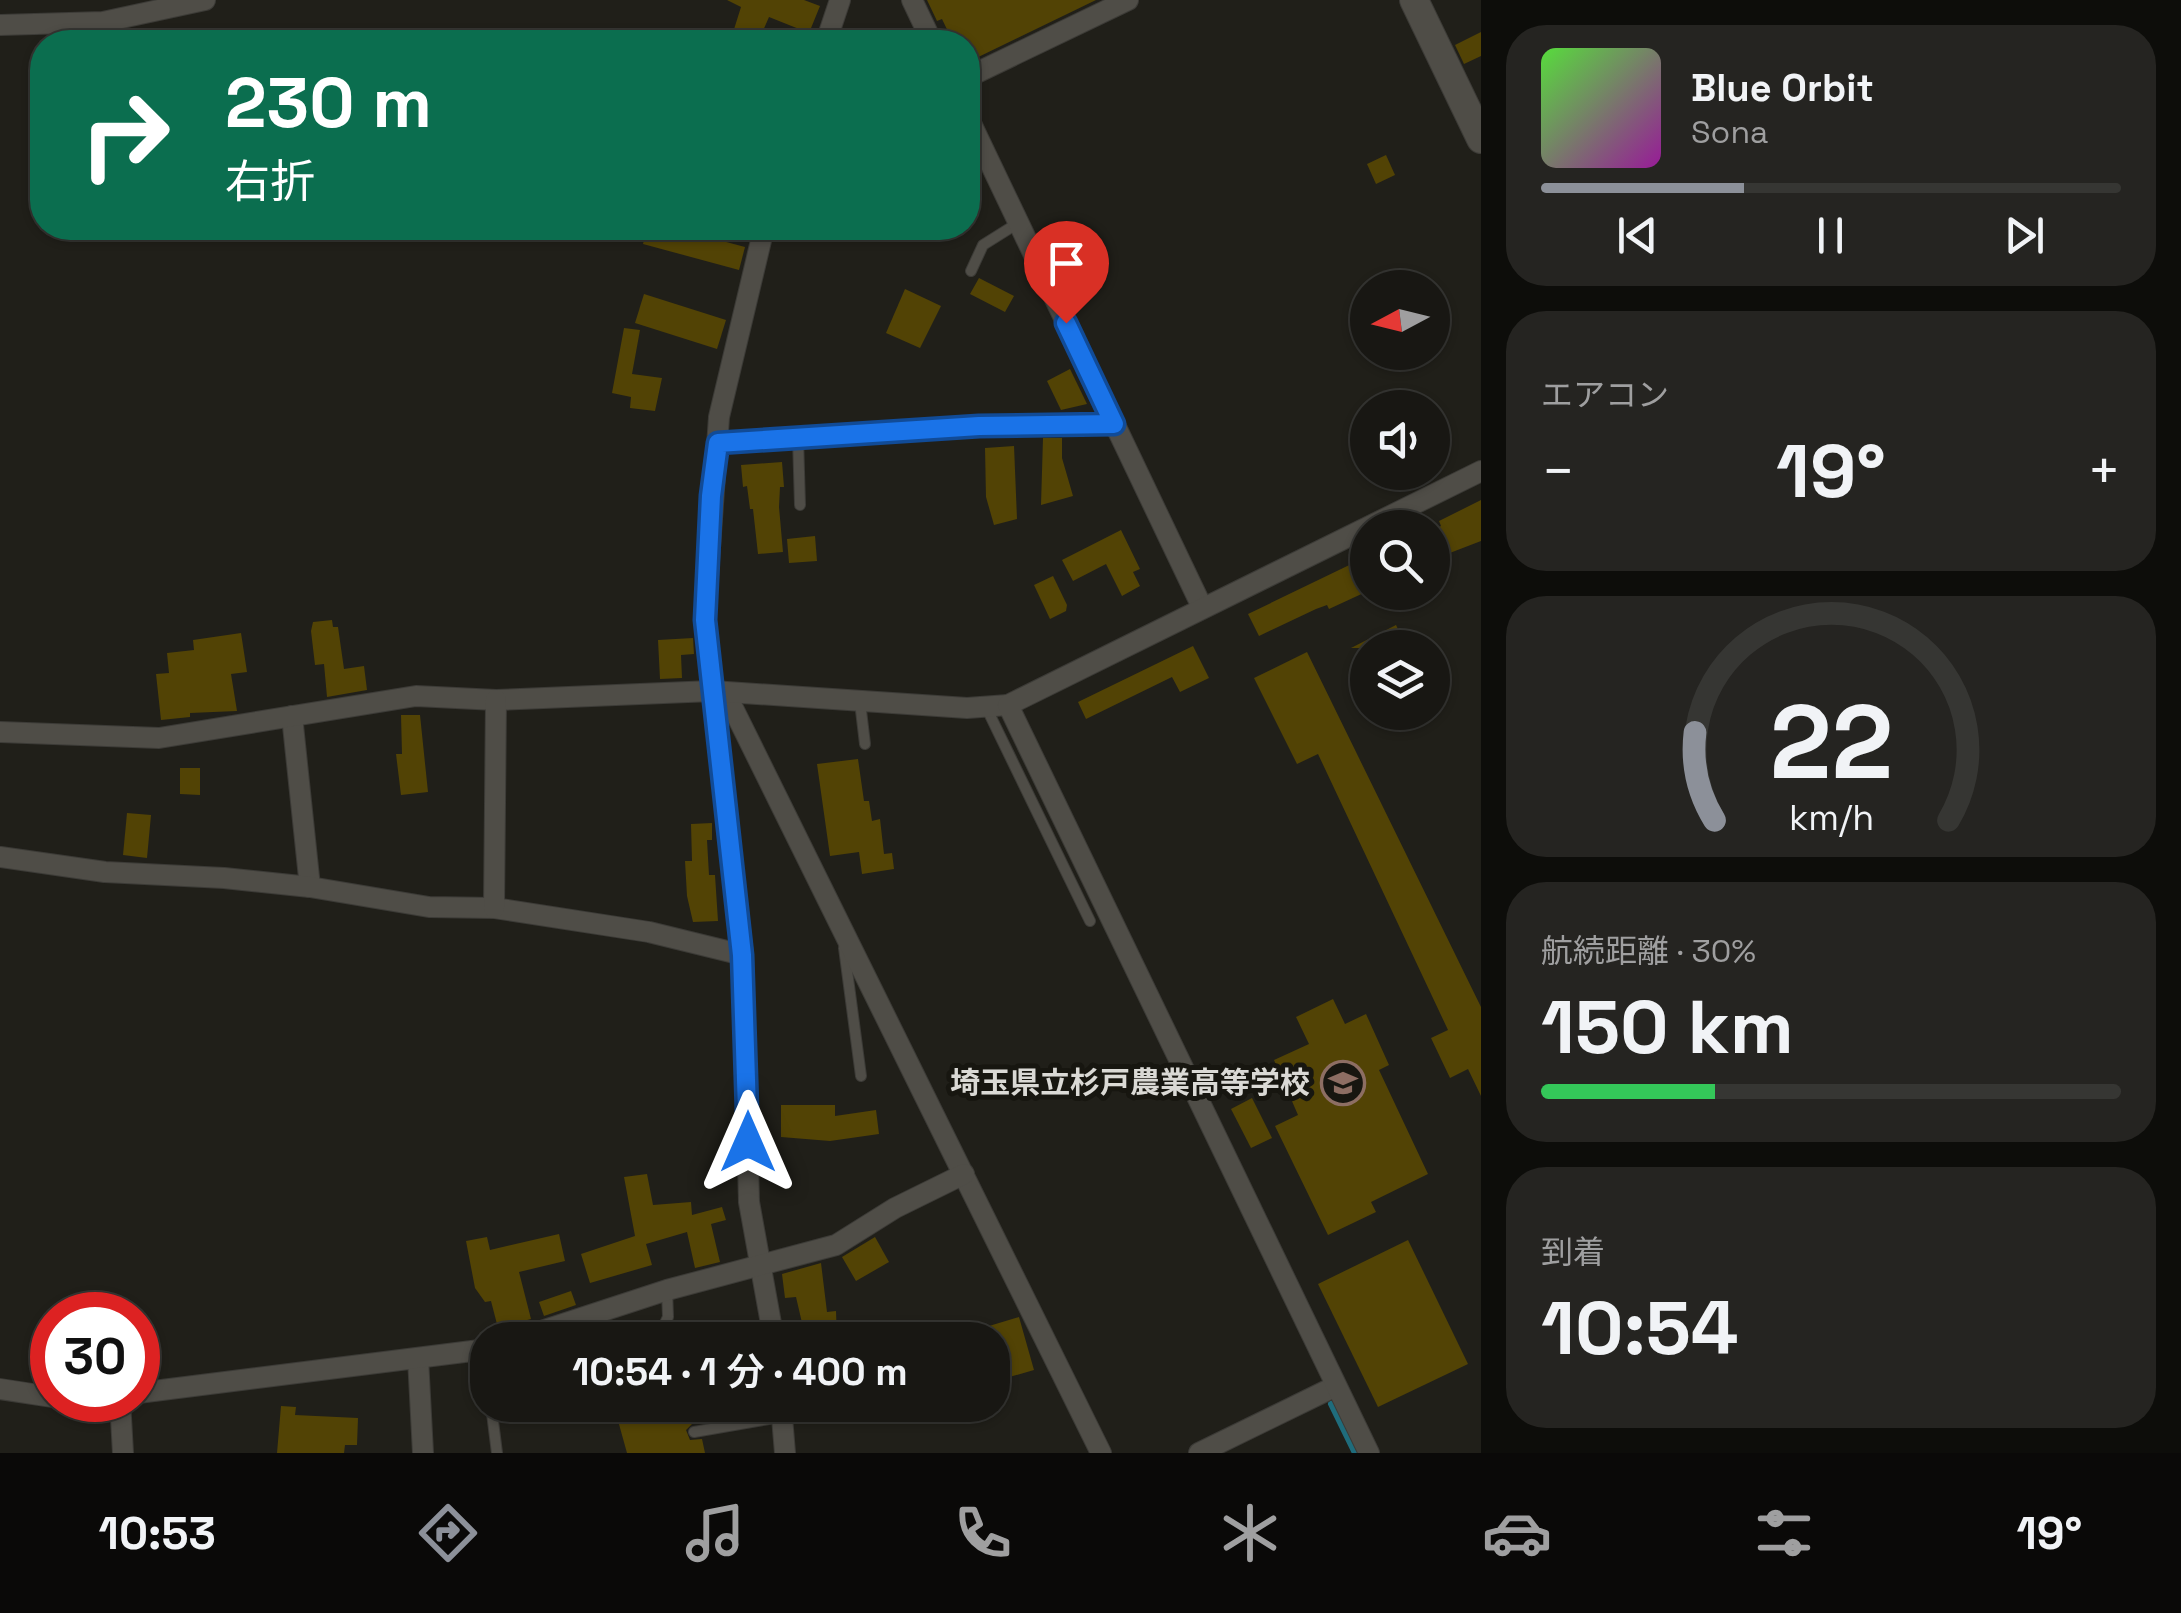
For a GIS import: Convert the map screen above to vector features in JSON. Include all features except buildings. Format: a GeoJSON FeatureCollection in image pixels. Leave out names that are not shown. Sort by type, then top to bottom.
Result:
{"type":"FeatureCollection","features":[{"type":"Feature","properties":{"kind":"street"},"geometry":{"type":"LineString","coordinates":[[0,25],[103,22],[205,0]]}},
{"type":"Feature","properties":{"kind":"street"},"geometry":{"type":"LineString","coordinates":[[830,30],[840,0]]}},
{"type":"Feature","properties":{"kind":"street"},"geometry":{"type":"LineString","coordinates":[[912,0],[926,30]]}},
{"type":"Feature","properties":{"kind":"street"},"geometry":{"type":"LineString","coordinates":[[980,71],[1128,0]]}},
{"type":"Feature","properties":{"kind":"street"},"geometry":{"type":"LineString","coordinates":[[1414,0],[1481,138]]}},
{"type":"Feature","properties":{"kind":"street"},"geometry":{"type":"LineString","coordinates":[[980,142],[1202,607]]}},
{"type":"Feature","properties":{"kind":"street"},"geometry":{"type":"LineString","coordinates":[[761,240],[719,416],[705,620],[719,692],[742,955],[749,1202],[771,1322]]}},
{"type":"Feature","properties":{"kind":"street"},"geometry":{"type":"LineString","coordinates":[[718,443],[979,426],[1114,424]]}},
{"type":"Feature","properties":{"kind":"street"},"geometry":{"type":"LineString","coordinates":[[0,732],[160,738],[389,698],[496,700],[719,692],[860,702],[1008,705],[1481,471]]}},
{"type":"Feature","properties":{"kind":"street"},"geometry":{"type":"LineString","coordinates":[[719,692],[841,926],[1100,1453]]}},
{"type":"Feature","properties":{"kind":"street"},"geometry":{"type":"LineString","coordinates":[[494,908],[496,700]]}},
{"type":"Feature","properties":{"kind":"street"},"geometry":{"type":"LineString","coordinates":[[1008,705],[1369,1453]]}},
{"type":"Feature","properties":{"kind":"street"},"geometry":{"type":"LineString","coordinates":[[292,716],[310,888]]}},
{"type":"Feature","properties":{"kind":"street"},"geometry":{"type":"LineString","coordinates":[[0,856],[105,872],[224,878],[310,888],[429,908],[494,908],[649,932],[742,955]]}},
{"type":"Feature","properties":{"kind":"street"},"geometry":{"type":"LineString","coordinates":[[569,1322],[760,1263],[836,1245],[895,1208],[964,1174]]}},
{"type":"Feature","properties":{"kind":"street"},"geometry":{"type":"LineString","coordinates":[[160,1390],[470,1351]]}},
{"type":"Feature","properties":{"kind":"street"},"geometry":{"type":"LineString","coordinates":[[418,1358],[424,1453]]}},
{"type":"Feature","properties":{"kind":"street"},"geometry":{"type":"LineString","coordinates":[[1199,1453],[1336,1386]]}},
{"type":"Feature","properties":{"kind":"street"},"geometry":{"type":"LineString","coordinates":[[0,1389],[30,1394]]}},
{"type":"Feature","properties":{"kind":"street"},"geometry":{"type":"LineString","coordinates":[[121,1422],[123,1453]]}},
{"type":"Feature","properties":{"kind":"street"},"geometry":{"type":"LineString","coordinates":[[782,1422],[785,1453]]}},
{"type":"Feature","properties":{"kind":"lane"},"geometry":{"type":"LineString","coordinates":[[971,270],[983,245],[1018,223]]}},
{"type":"Feature","properties":{"kind":"lane"},"geometry":{"type":"LineString","coordinates":[[798,438],[800,505]]}},
{"type":"Feature","properties":{"kind":"lane"},"geometry":{"type":"LineString","coordinates":[[860,702],[865,744]]}},
{"type":"Feature","properties":{"kind":"lane"},"geometry":{"type":"LineString","coordinates":[[986,706],[1090,922]]}},
{"type":"Feature","properties":{"kind":"lane"},"geometry":{"type":"LineString","coordinates":[[841,926],[861,1076]]}},
{"type":"Feature","properties":{"kind":"lane"},"geometry":{"type":"LineString","coordinates":[[666,1322],[667,1290]]}},
{"type":"Feature","properties":{"kind":"lane"},"geometry":{"type":"LineString","coordinates":[[493,1422],[497,1453]]}},
{"type":"Feature","properties":{"kind":"lane"},"geometry":{"type":"LineString","coordinates":[[694,1432],[735,1422]]}},
{"type":"Feature","properties":{"kind":"waterway"},"geometry":{"type":"LineString","coordinates":[[1331,1404],[1355,1453]]}},
{"type":"Feature","properties":{"kind":"place","name":"埼玉県立杉戸農業高等学校"},"geometry":{"type":"Point","coordinates":[1343,1083]}},
{"type":"Feature","properties":{"kind":"route"},"geometry":{"type":"LineString","coordinates":[[748,1142],[748,1047],[742,955],[705,620],[711,496],[718,443],[979,426],[1114,424],[1066,323]]}}]}
